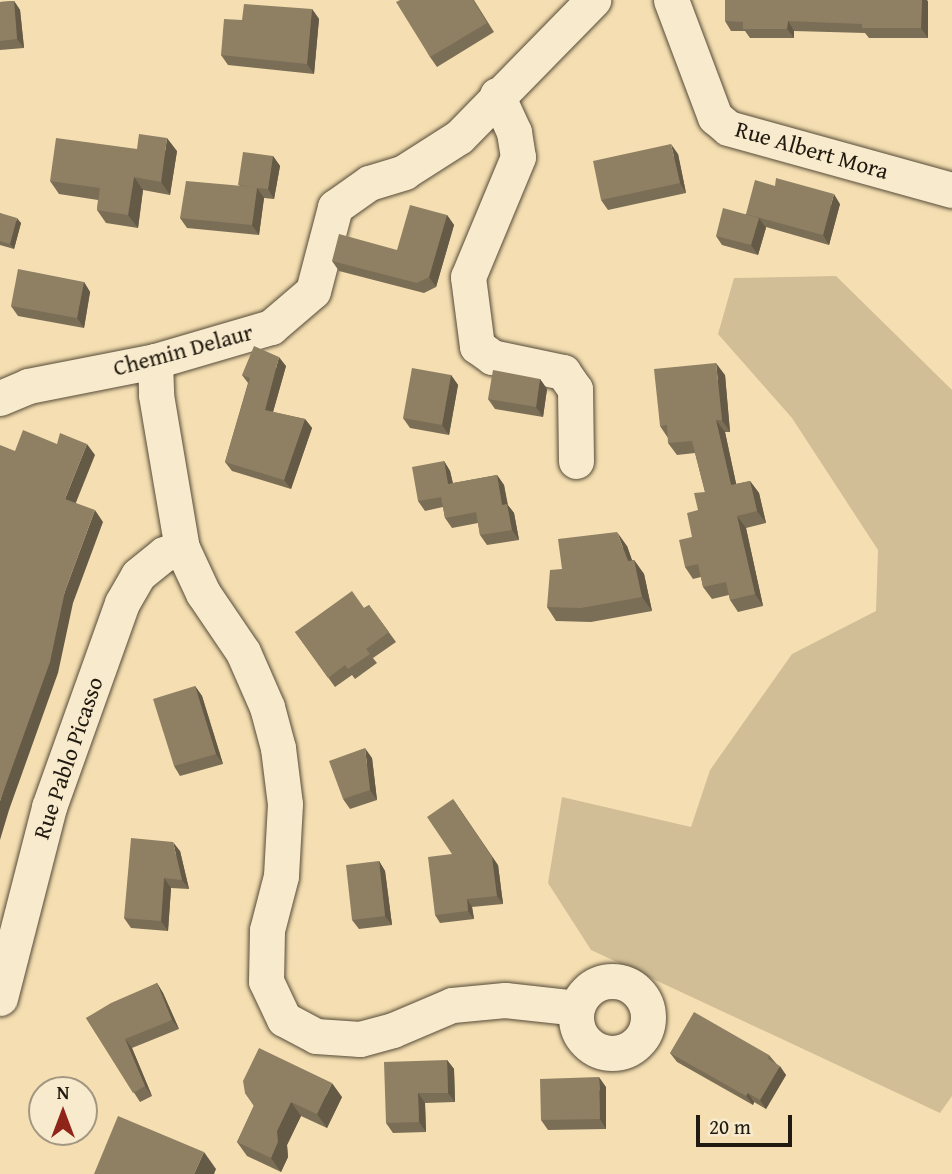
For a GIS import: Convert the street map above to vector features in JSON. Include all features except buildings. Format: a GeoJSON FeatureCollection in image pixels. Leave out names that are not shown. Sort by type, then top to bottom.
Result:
{"type":"FeatureCollection","features":[{"type":"Feature","properties":{"kind":"street","name":"Chemin Delaur"},"geometry":{"type":"LineString","coordinates":[[0,398],[28,386],[155,361],[271,327],[313,291],[335,207],[369,183],[404,172],[459,137],[497,95],[573,24],[593,0]]}},
{"type":"Feature","properties":{"kind":"street","name":"Rue Albert Mora"},"geometry":{"type":"LineString","coordinates":[[671,0],[715,117],[728,128],[952,190]]}},
{"type":"Feature","properties":{"kind":"street"},"geometry":{"type":"LineString","coordinates":[[497,95],[514,132],[518,157],[468,277],[477,346],[492,357],[564,372],[575,389],[576,461]]}},
{"type":"Feature","properties":{"kind":"street"},"geometry":{"type":"LineString","coordinates":[[155,361],[156,395],[182,548],[203,593],[243,652],[267,707],[278,748],[285,804],[281,876],[267,930],[266,981],[284,1019],[316,1036],[360,1039],[393,1030],[452,1005],[505,1000],[577,1008]]}},
{"type":"Feature","properties":{"kind":"street","name":"Rue Pablo Picasso"},"geometry":{"type":"LineString","coordinates":[[0,998],[48,807],[122,603],[138,575],[164,554],[182,548]]}},
{"type":"Feature","properties":{"kind":"shaded area"},"geometry":{"type":"Polygon","coordinates":[[[836,276],[952,390],[952,1096],[940,1113],[591,950],[548,883],[562,797],[691,827],[710,770],[792,654],[876,611],[878,550],[792,418],[718,334],[734,278],[836,276]]]}}]}
